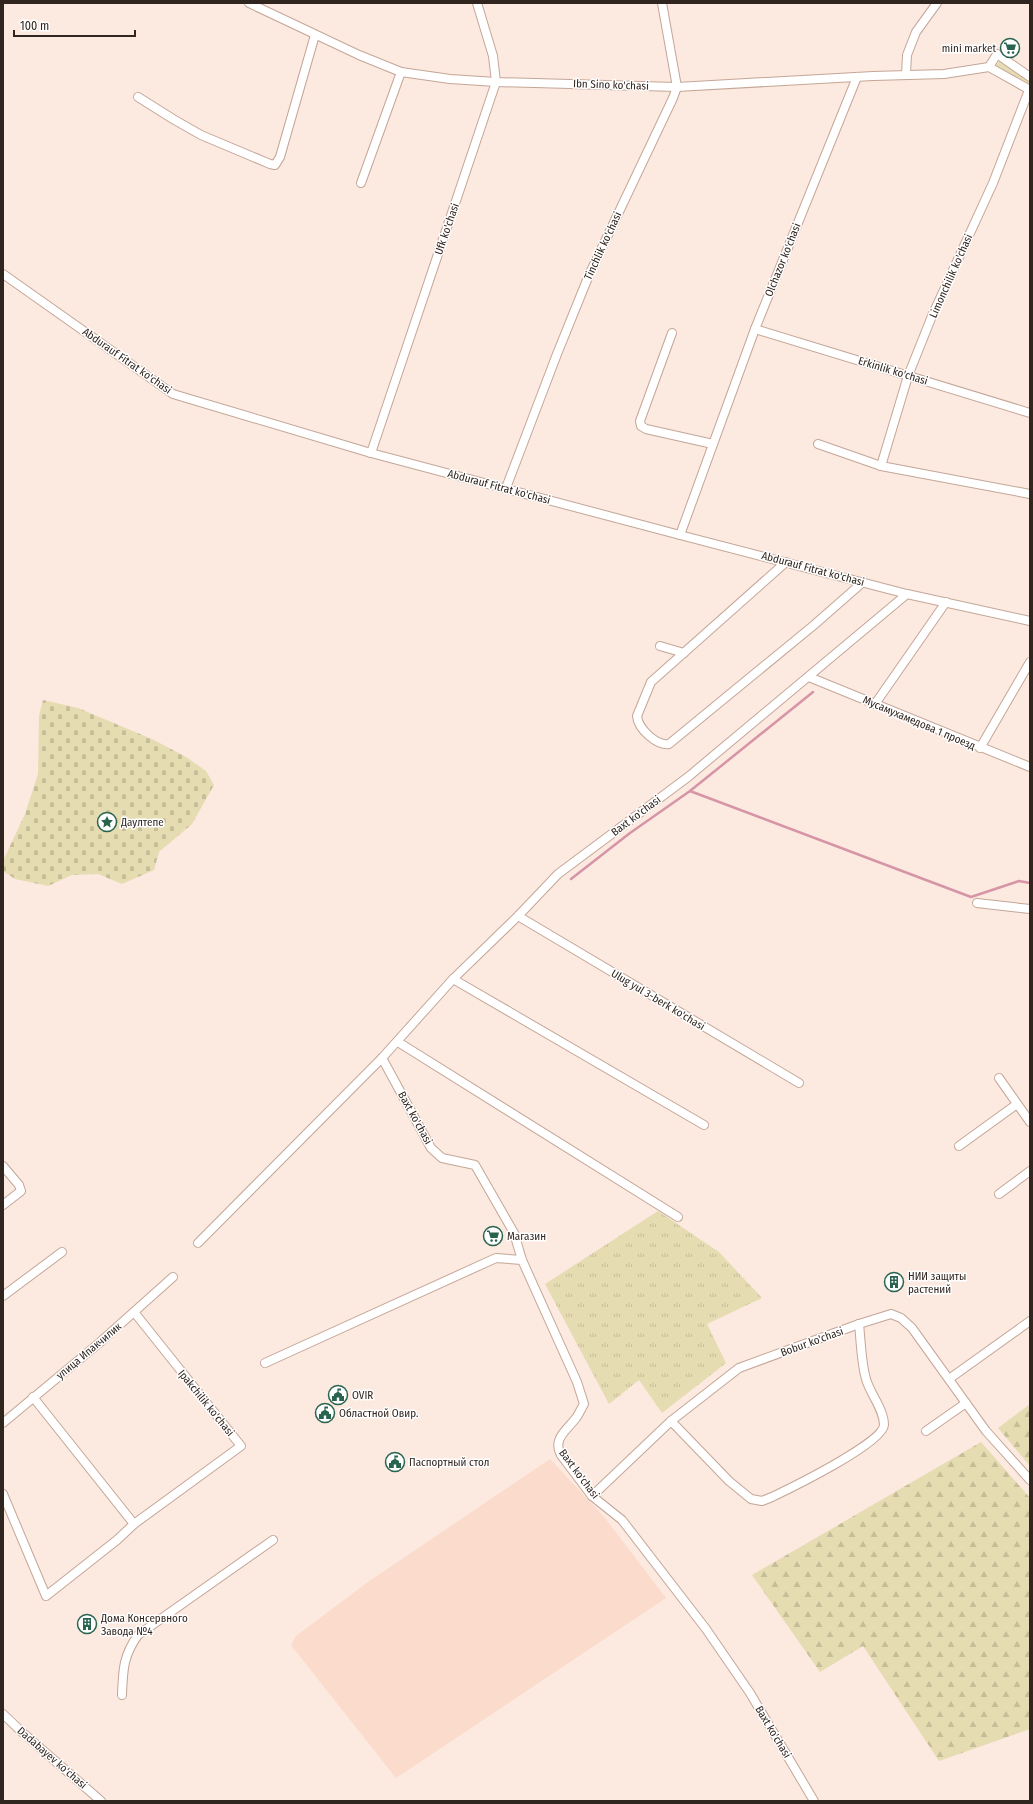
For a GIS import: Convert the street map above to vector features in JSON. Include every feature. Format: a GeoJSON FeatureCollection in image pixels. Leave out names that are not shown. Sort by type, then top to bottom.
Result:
{"type":"FeatureCollection","features":[{"type":"Feature","properties":{"kind":"street","name":"Ibn Sino ko'chasi"},"geometry":{"type":"LineString","coordinates":[[249,3],[359,56],[401,72],[450,79],[496,82],[677,87],[906,74],[944,74],[989,67]]}},
{"type":"Feature","properties":{"kind":"street","name":"Ufk ko'chasi"},"geometry":{"type":"LineString","coordinates":[[371,453],[496,82],[493,56],[477,3]]}},
{"type":"Feature","properties":{"kind":"street"},"geometry":{"type":"LineString","coordinates":[[662,3],[677,87]]}},
{"type":"Feature","properties":{"kind":"street"},"geometry":{"type":"LineString","coordinates":[[906,74],[906,55],[916,32],[937,3]]}},
{"type":"Feature","properties":{"kind":"street"},"geometry":{"type":"LineString","coordinates":[[138,97],[173,120],[201,135],[263,162],[275,165],[280,156],[315,35]]}},
{"type":"Feature","properties":{"kind":"street"},"geometry":{"type":"LineString","coordinates":[[1030,77],[998,54],[989,67],[1030,90]]}},
{"type":"Feature","properties":{"kind":"street"},"geometry":{"type":"LineString","coordinates":[[361,183],[401,72]]}},
{"type":"Feature","properties":{"kind":"street","name":"Olchazor ko'chasi"},"geometry":{"type":"LineString","coordinates":[[680,535],[755,329],[857,77]]}},
{"type":"Feature","properties":{"kind":"street","name":"Tinchlik ko'chasi"},"geometry":{"type":"LineString","coordinates":[[506,488],[589,275],[677,87]]}},
{"type":"Feature","properties":{"kind":"street","name":"Limonchilik ko'chasi"},"geometry":{"type":"LineString","coordinates":[[881,466],[908,376],[932,316],[993,183],[1030,90]]}},
{"type":"Feature","properties":{"kind":"street","name":"Abdurauf Fitrat ko'chasi"},"geometry":{"type":"LineString","coordinates":[[3,274],[173,394],[371,453],[680,535],[907,594],[1029,618]]}},
{"type":"Feature","properties":{"kind":"street","name":"Erkinlik ko'chasi"},"geometry":{"type":"LineString","coordinates":[[755,329],[1030,413]]}},
{"type":"Feature","properties":{"kind":"street"},"geometry":{"type":"LineString","coordinates":[[672,333],[640,421],[641,426],[646,429],[713,444]]}},
{"type":"Feature","properties":{"kind":"street"},"geometry":{"type":"LineString","coordinates":[[818,444],[881,466],[1030,494]]}},
{"type":"Feature","properties":{"kind":"street"},"geometry":{"type":"LineString","coordinates":[[786,562],[651,682],[637,716],[637,722],[658,743],[664,745],[669,744],[814,625],[863,582]]}},
{"type":"Feature","properties":{"kind":"street","name":"Baxt ko'chasi"},"geometry":{"type":"LineString","coordinates":[[198,1243],[398,1042],[453,979],[518,916],[558,874],[688,777],[907,594]]}},
{"type":"Feature","properties":{"kind":"street"},"geometry":{"type":"LineString","coordinates":[[875,704],[946,602]]}},
{"type":"Feature","properties":{"kind":"street"},"geometry":{"type":"LineString","coordinates":[[660,646],[684,653]]}},
{"type":"Feature","properties":{"kind":"street"},"geometry":{"type":"LineString","coordinates":[[980,748],[1030,662]]}},
{"type":"Feature","properties":{"kind":"street","name":"Мусамухамедова 1 проезд"},"geometry":{"type":"LineString","coordinates":[[809,677],[980,748],[1030,767]]}},
{"type":"Feature","properties":{"kind":"street"},"geometry":{"type":"LineString","coordinates":[[977,903],[1030,909]]}},
{"type":"Feature","properties":{"kind":"street","name":"Ulug yul 3-berk ko'chasi"},"geometry":{"type":"LineString","coordinates":[[518,916],[799,1083]]}},
{"type":"Feature","properties":{"kind":"street"},"geometry":{"type":"LineString","coordinates":[[453,979],[704,1125]]}},
{"type":"Feature","properties":{"kind":"street"},"geometry":{"type":"LineString","coordinates":[[398,1042],[678,1217]]}},
{"type":"Feature","properties":{"kind":"street","name":"Baxt ko'chasi"},"geometry":{"type":"LineString","coordinates":[[382,1058],[431,1148],[442,1158],[475,1165],[514,1233],[522,1260],[578,1382],[584,1404],[577,1417],[561,1436],[558,1445],[559,1450],[592,1496],[622,1520],[706,1629],[750,1693],[814,1801]]}},
{"type":"Feature","properties":{"kind":"street"},"geometry":{"type":"LineString","coordinates":[[999,1078],[1030,1122]]}},
{"type":"Feature","properties":{"kind":"street"},"geometry":{"type":"LineString","coordinates":[[959,1146],[1017,1104]]}},
{"type":"Feature","properties":{"kind":"street"},"geometry":{"type":"LineString","coordinates":[[3,1166],[19,1185],[21,1191],[3,1205]]}},
{"type":"Feature","properties":{"kind":"street"},"geometry":{"type":"LineString","coordinates":[[999,1194],[1030,1171]]}},
{"type":"Feature","properties":{"kind":"street"},"geometry":{"type":"LineString","coordinates":[[4,1292],[62,1252]]}},
{"type":"Feature","properties":{"kind":"street"},"geometry":{"type":"LineString","coordinates":[[265,1363],[496,1258],[522,1260]]}},
{"type":"Feature","properties":{"kind":"street","name":"улица Ипакчилик"},"geometry":{"type":"LineString","coordinates":[[3,1423],[98,1344],[173,1277]]}},
{"type":"Feature","properties":{"kind":"street","name":"Ipakchilik ko'chasi"},"geometry":{"type":"LineString","coordinates":[[3,1494],[46,1596],[118,1540],[134,1524],[241,1446],[134,1312]]}},
{"type":"Feature","properties":{"kind":"street","name":"Bobur ko'chasi"},"geometry":{"type":"LineString","coordinates":[[592,1496],[671,1421],[739,1368],[858,1324],[891,1314],[901,1318],[912,1328],[986,1431],[1030,1480]]}},
{"type":"Feature","properties":{"kind":"street"},"geometry":{"type":"LineString","coordinates":[[948,1379],[1030,1321]]}},
{"type":"Feature","properties":{"kind":"street"},"geometry":{"type":"LineString","coordinates":[[671,1421],[729,1481],[751,1499],[762,1501],[772,1497],[847,1457],[876,1437],[883,1429],[884,1423],[866,1378],[858,1324]]}},
{"type":"Feature","properties":{"kind":"street"},"geometry":{"type":"LineString","coordinates":[[33,1397],[134,1524]]}},
{"type":"Feature","properties":{"kind":"street"},"geometry":{"type":"LineString","coordinates":[[926,1430],[966,1403]]}},
{"type":"Feature","properties":{"kind":"street"},"geometry":{"type":"LineString","coordinates":[[122,1695],[123,1666],[129,1647],[138,1636],[273,1540]]}},
{"type":"Feature","properties":{"kind":"street","name":"Dadabayev ko'chasi"},"geometry":{"type":"LineString","coordinates":[[3,1714],[101,1801]]}},
{"type":"Feature","properties":{"kind":"shaded area"},"geometry":{"type":"Polygon","coordinates":[[[550,1459],[605,1518],[666,1598],[396,1778],[291,1645],[296,1636],[368,1582],[550,1459]]]}},
{"type":"Feature","properties":{"kind":"green space"},"geometry":{"type":"Polygon","coordinates":[[[1000,60],[1030,81],[1030,86],[996,66],[1000,60]]]}},
{"type":"Feature","properties":{"kind":"green space"},"geometry":{"type":"Polygon","coordinates":[[[43,700],[78,708],[154,740],[186,757],[206,771],[214,785],[192,824],[159,852],[154,870],[122,884],[98,874],[72,875],[48,886],[15,879],[3,871],[3,861],[25,814],[38,774],[39,716],[43,700]]]}},
{"type":"Feature","properties":{"kind":"green space"},"geometry":{"type":"Polygon","coordinates":[[[658,1211],[719,1252],[762,1298],[707,1324],[726,1363],[662,1413],[639,1380],[609,1404],[545,1284],[658,1211]]]}},
{"type":"Feature","properties":{"kind":"green space"},"geometry":{"type":"Polygon","coordinates":[[[1030,1404],[1030,1466],[998,1428],[1030,1404]]]}},
{"type":"Feature","properties":{"kind":"green space"},"geometry":{"type":"Polygon","coordinates":[[[981,1442],[1030,1498],[1030,1729],[939,1761],[863,1646],[820,1672],[752,1575],[981,1442]]]}},
{"type":"Feature","properties":{"kind":"waterway"},"geometry":{"type":"LineString","coordinates":[[571,879],[630,833],[690,791],[813,692]]}},
{"type":"Feature","properties":{"kind":"waterway"},"geometry":{"type":"LineString","coordinates":[[690,791],[971,897],[1019,881],[1030,883]]}},
{"type":"Feature","properties":{"kind":"place","name":"mini market"},"geometry":{"type":"Point","coordinates":[1010,48]}},
{"type":"Feature","properties":{"kind":"place","name":"Даултепе"},"geometry":{"type":"Point","coordinates":[107,822]}},
{"type":"Feature","properties":{"kind":"place","name":"Магазин"},"geometry":{"type":"Point","coordinates":[493,1236]}},
{"type":"Feature","properties":{"kind":"place","name":"НИИ защиты растений"},"geometry":{"type":"Point","coordinates":[894,1282]}},
{"type":"Feature","properties":{"kind":"place","name":"OVIR"},"geometry":{"type":"Point","coordinates":[338,1395]}},
{"type":"Feature","properties":{"kind":"place","name":"Областной Овир."},"geometry":{"type":"Point","coordinates":[325,1413]}},
{"type":"Feature","properties":{"kind":"place","name":"Паспортный стол"},"geometry":{"type":"Point","coordinates":[395,1462]}},
{"type":"Feature","properties":{"kind":"place","name":"Дома Консервного Завода №4"},"geometry":{"type":"Point","coordinates":[87,1624]}}]}
